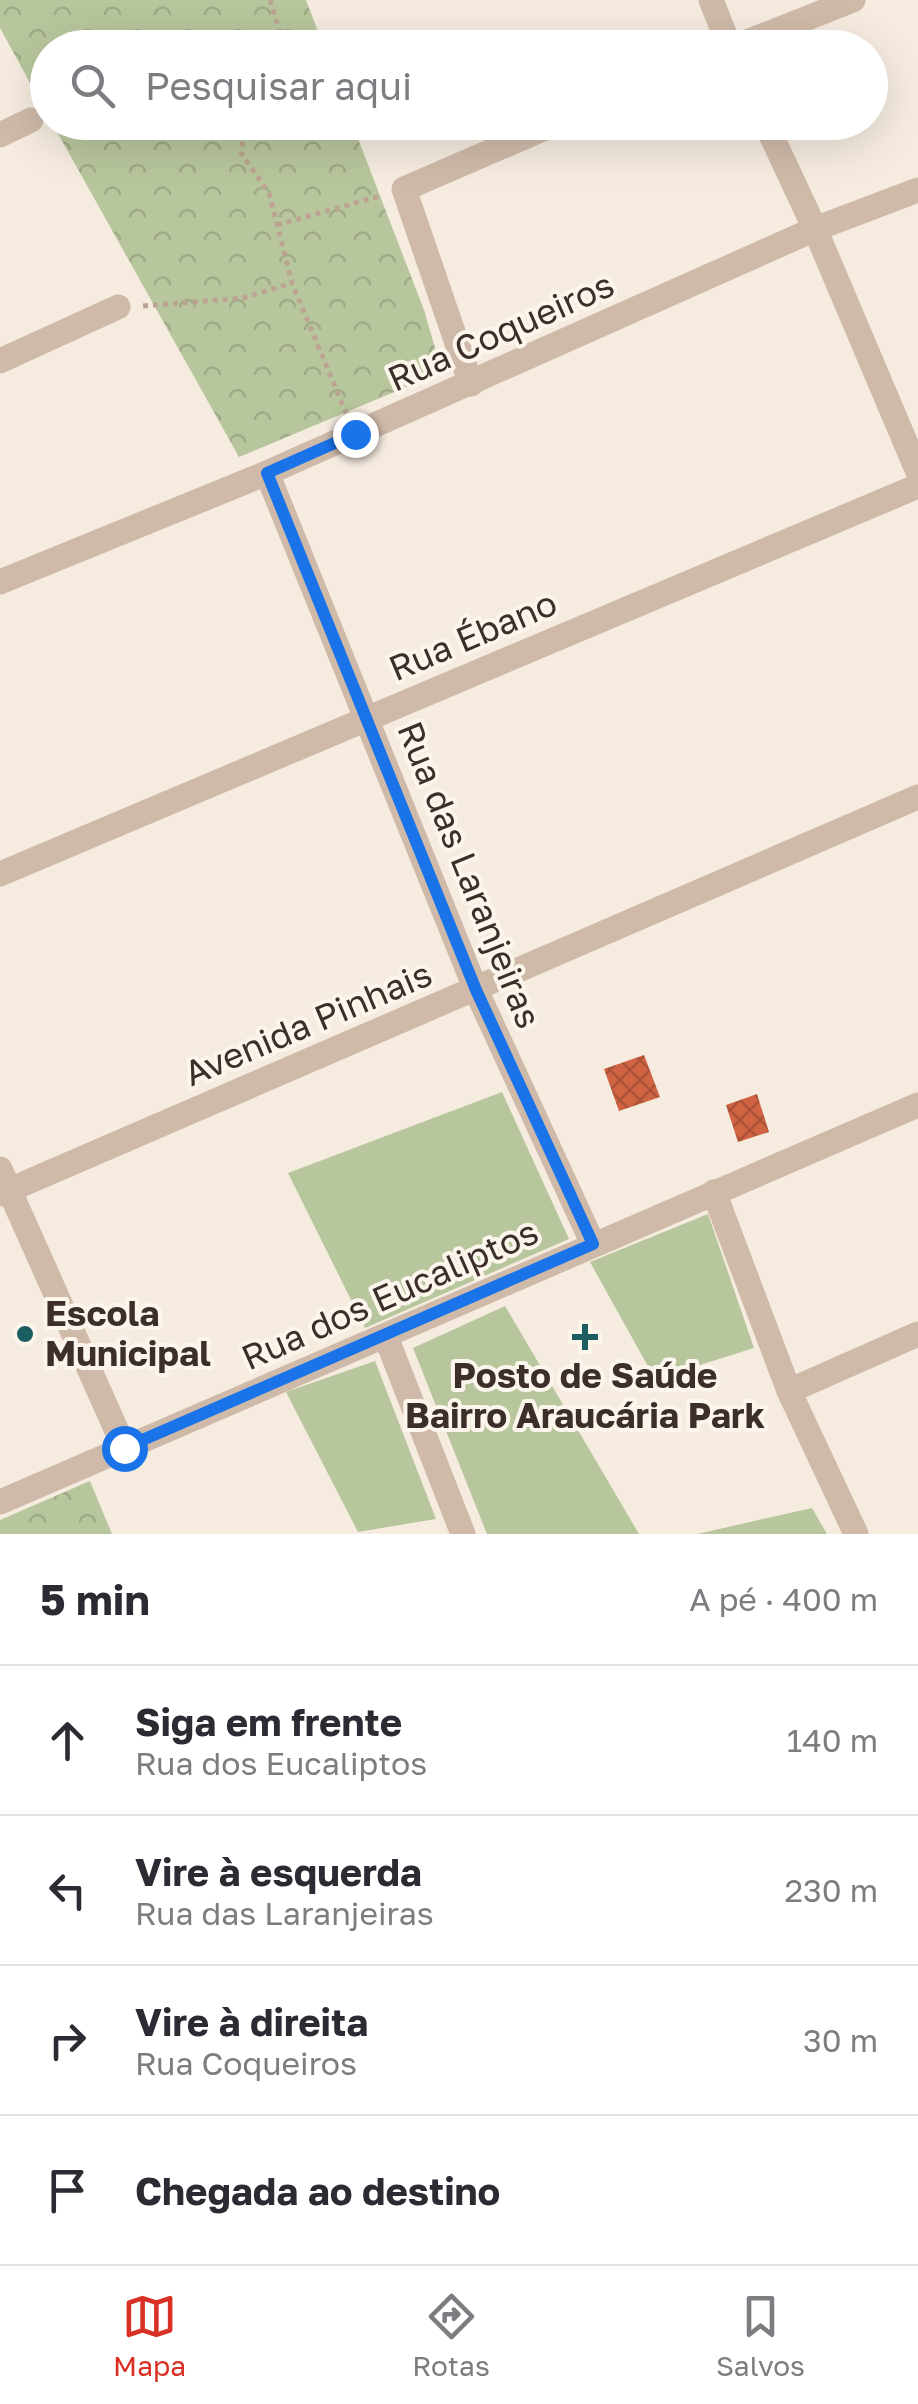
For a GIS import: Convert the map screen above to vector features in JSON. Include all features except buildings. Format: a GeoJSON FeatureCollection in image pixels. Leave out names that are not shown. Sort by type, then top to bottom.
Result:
{"type":"FeatureCollection","features":[{"type":"Feature","properties":{"kind":"street"},"geometry":{"type":"LineString","coordinates":[[711,0],[724,30]]}},
{"type":"Feature","properties":{"kind":"street"},"geometry":{"type":"LineString","coordinates":[[777,30],[853,0]]}},
{"type":"Feature","properties":{"kind":"street"},"geometry":{"type":"LineString","coordinates":[[0,134],[30,120]]}},
{"type":"Feature","properties":{"kind":"street"},"geometry":{"type":"LineString","coordinates":[[471,384],[404,189],[517,140]]}},
{"type":"Feature","properties":{"kind":"street"},"geometry":{"type":"LineString","coordinates":[[773,140],[918,472]]}},
{"type":"Feature","properties":{"kind":"street","name":"Rua Coqueiros"},"geometry":{"type":"LineString","coordinates":[[0,582],[267,473],[815,229],[918,190]]}},
{"type":"Feature","properties":{"kind":"street"},"geometry":{"type":"LineString","coordinates":[[0,361],[118,307]]}},
{"type":"Feature","properties":{"kind":"street","name":"Rua das Laranjeiras"},"geometry":{"type":"LineString","coordinates":[[267,473],[476,990],[593,1244]]}},
{"type":"Feature","properties":{"kind":"street","name":"Rua Ébano"},"geometry":{"type":"LineString","coordinates":[[0,874],[918,486]]}},
{"type":"Feature","properties":{"kind":"street","name":"Avenida Pinhais"},"geometry":{"type":"LineString","coordinates":[[3,1185],[476,990],[918,797]]}},
{"type":"Feature","properties":{"kind":"street","name":"Rua dos Eucaliptos"},"geometry":{"type":"LineString","coordinates":[[0,1502],[918,1104]]}},
{"type":"Feature","properties":{"kind":"street"},"geometry":{"type":"LineString","coordinates":[[3,1185],[124,1448]]}},
{"type":"Feature","properties":{"kind":"street"},"geometry":{"type":"LineString","coordinates":[[714,1192],[789,1391],[856,1534]]}},
{"type":"Feature","properties":{"kind":"street"},"geometry":{"type":"LineString","coordinates":[[789,1391],[918,1334]]}},
{"type":"Feature","properties":{"kind":"street"},"geometry":{"type":"LineString","coordinates":[[386,1336],[464,1534]]}},
{"type":"Feature","properties":{"kind":"path"},"geometry":{"type":"LineString","coordinates":[[270,0],[279,30]]}},
{"type":"Feature","properties":{"kind":"path"},"geometry":{"type":"LineString","coordinates":[[243,140],[241,154],[269,193],[292,284],[355,434]]}},
{"type":"Feature","properties":{"kind":"path"},"geometry":{"type":"LineString","coordinates":[[277,225],[404,189]]}},
{"type":"Feature","properties":{"kind":"path"},"geometry":{"type":"LineString","coordinates":[[118,307],[243,298],[292,284]]}},
{"type":"Feature","properties":{"kind":"green space"},"geometry":{"type":"Polygon","coordinates":[[[0,0],[306,0],[317,30],[30,30],[30,83],[0,28],[0,0]]]}},
{"type":"Feature","properties":{"kind":"green space"},"geometry":{"type":"Polygon","coordinates":[[[62,140],[359,140],[424,310],[442,372],[239,457],[62,140]]]}},
{"type":"Feature","properties":{"kind":"green space"},"geometry":{"type":"Polygon","coordinates":[[[502,1092],[569,1239],[365,1328],[288,1173],[502,1092]]]}},
{"type":"Feature","properties":{"kind":"green space"},"geometry":{"type":"Polygon","coordinates":[[[708,1214],[754,1348],[655,1379],[590,1262],[708,1214]]]}},
{"type":"Feature","properties":{"kind":"green space"},"geometry":{"type":"Polygon","coordinates":[[[505,1306],[639,1534],[487,1534],[413,1348],[505,1306]]]}},
{"type":"Feature","properties":{"kind":"green space"},"geometry":{"type":"Polygon","coordinates":[[[375,1361],[436,1519],[358,1532],[286,1392],[375,1361]]]}},
{"type":"Feature","properties":{"kind":"green space"},"geometry":{"type":"Polygon","coordinates":[[[90,1481],[112,1534],[0,1534],[0,1520],[90,1481]]]}},
{"type":"Feature","properties":{"kind":"green space"},"geometry":{"type":"Polygon","coordinates":[[[812,1508],[827,1534],[697,1534],[812,1508]]]}},
{"type":"Feature","properties":{"kind":"place","name":"Escola Municipal"},"geometry":{"type":"Point","coordinates":[25,1334]}},
{"type":"Feature","properties":{"kind":"place","name":"Posto de Saúde Bairro Araucária Park"},"geometry":{"type":"Point","coordinates":[585,1337]}},
{"type":"Feature","properties":{"kind":"route"},"geometry":{"type":"LineString","coordinates":[[124,1448],[593,1244],[476,990],[267,473],[355,434]]}}]}
